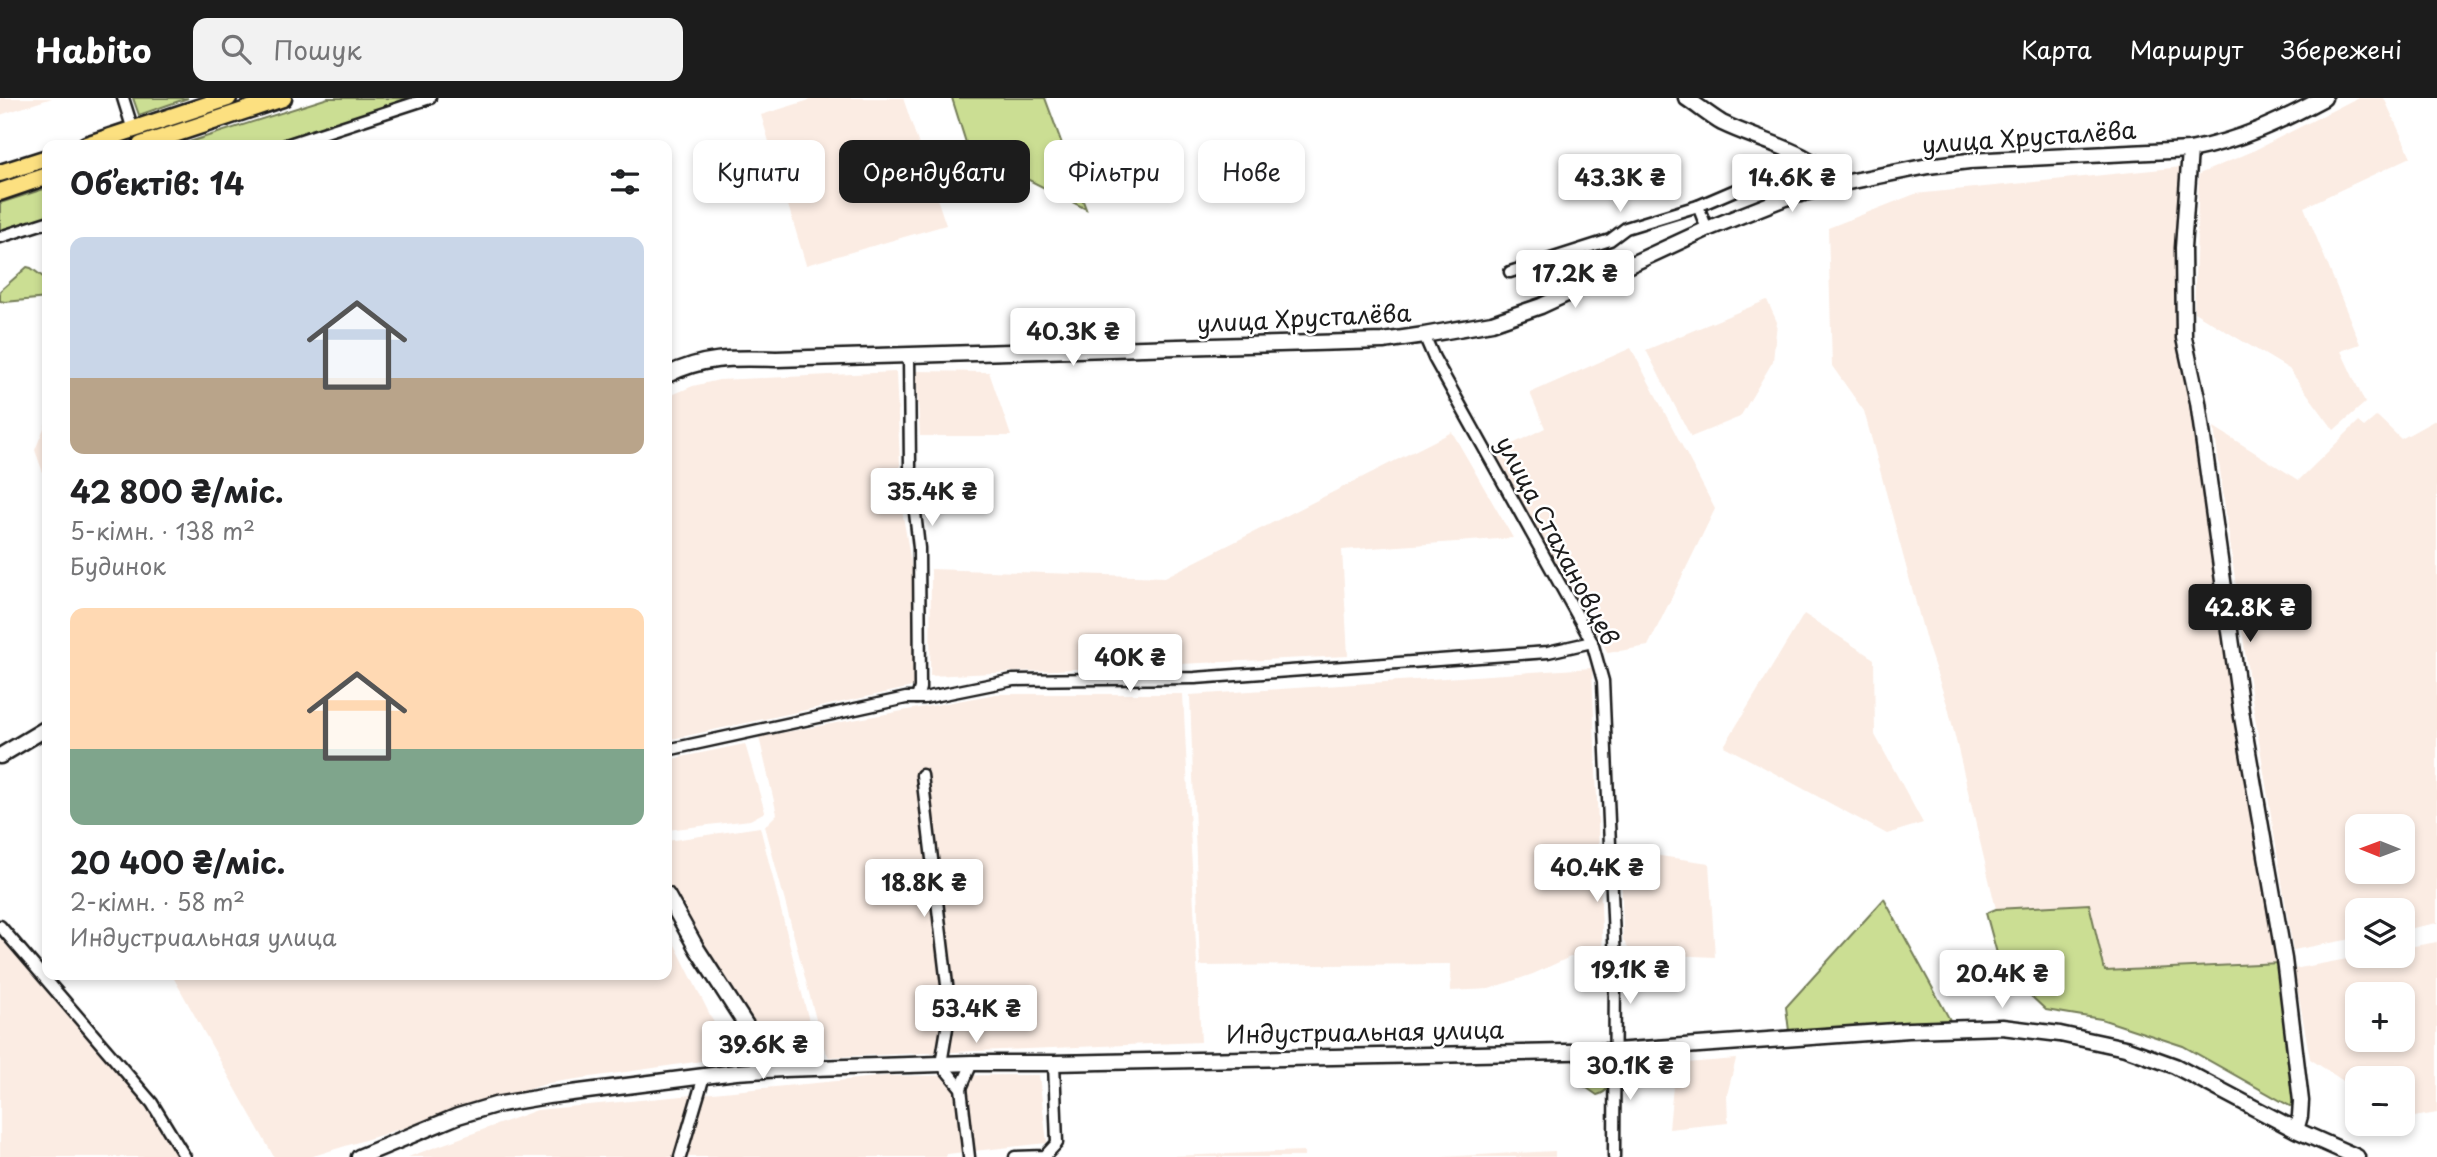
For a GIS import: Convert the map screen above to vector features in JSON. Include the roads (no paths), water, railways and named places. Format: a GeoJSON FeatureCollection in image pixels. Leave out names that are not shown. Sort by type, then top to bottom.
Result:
{"type":"FeatureCollection","features":[{"type":"Feature","properties":{"kind":"main road"},"geometry":{"type":"LineString","coordinates":[[102,140],[229,98]]}},
{"type":"Feature","properties":{"kind":"main road"},"geometry":{"type":"LineString","coordinates":[[156,140],[283,98]]}},
{"type":"Feature","properties":{"kind":"main road"},"geometry":{"type":"LineString","coordinates":[[1686,98],[1721,122],[1827,171],[1838,184]]}},
{"type":"Feature","properties":{"kind":"main road","name":"улица Хрусталёва"},"geometry":{"type":"LineString","coordinates":[[672,373],[720,358],[1383,341],[1424,335],[1492,323],[1541,306],[1707,229],[1785,198],[1838,184],[1928,166],[1969,161],[2190,150],[2224,144],[2256,133],[2325,98]]}},
{"type":"Feature","properties":{"kind":"main road"},"geometry":{"type":"LineString","coordinates":[[2190,150],[2183,248],[2184,338],[2198,402],[2242,717],[2284,960],[2301,1101],[2296,1130]]}},
{"type":"Feature","properties":{"kind":"main road"},"geometry":{"type":"LineString","coordinates":[[0,173],[42,160]]}},
{"type":"Feature","properties":{"kind":"main road"},"geometry":{"type":"LineString","coordinates":[[0,192],[42,178]]}},
{"type":"Feature","properties":{"kind":"main road"},"geometry":{"type":"LineString","coordinates":[[0,756],[42,731]]}},
{"type":"Feature","properties":{"kind":"main road"},"geometry":{"type":"LineString","coordinates":[[672,904],[697,949],[764,1053],[783,1069]]}},
{"type":"Feature","properties":{"kind":"main road","name":"Индустриальная улица"},"geometry":{"type":"LineString","coordinates":[[359,1157],[458,1116],[495,1105],[736,1072],[972,1063],[1614,1051],[1909,1030],[2002,1027],[2060,1034],[2125,1048],[2175,1066],[2296,1130],[2357,1157]]}},
{"type":"Feature","properties":{"kind":"main road"},"geometry":{"type":"LineString","coordinates":[[736,1072],[753,1066],[764,1053]]}},
{"type":"Feature","properties":{"kind":"street"},"geometry":{"type":"LineString","coordinates":[[123,98],[133,130]]}},
{"type":"Feature","properties":{"kind":"street"},"geometry":{"type":"LineString","coordinates":[[301,140],[430,98]]}},
{"type":"Feature","properties":{"kind":"street"},"geometry":{"type":"LineString","coordinates":[[1510,272],[1610,240],[1626,228],[1698,206],[1788,167],[1795,154]]}},
{"type":"Feature","properties":{"kind":"street"},"geometry":{"type":"LineString","coordinates":[[1698,206],[1707,229]]}},
{"type":"Feature","properties":{"kind":"street"},"geometry":{"type":"LineString","coordinates":[[0,237],[42,224]]}},
{"type":"Feature","properties":{"kind":"street","name":"улица Стахановцев"},"geometry":{"type":"LineString","coordinates":[[1424,335],[1434,358],[1592,642],[1604,681],[1615,961],[1614,1157]]}},
{"type":"Feature","properties":{"kind":"street"},"geometry":{"type":"LineString","coordinates":[[909,355],[910,468],[919,548],[917,698]]}},
{"type":"Feature","properties":{"kind":"street"},"geometry":{"type":"LineString","coordinates":[[672,749],[906,698],[1013,680],[1195,678],[1548,652],[1592,642]]}},
{"type":"Feature","properties":{"kind":"street"},"geometry":{"type":"LineString","coordinates":[[922,775],[950,1010],[941,1064],[961,1088]]}},
{"type":"Feature","properties":{"kind":"street"},"geometry":{"type":"LineString","coordinates":[[0,926],[42,975]]}},
{"type":"Feature","properties":{"kind":"street"},"geometry":{"type":"LineString","coordinates":[[46,980],[152,1103],[185,1157]]}},
{"type":"Feature","properties":{"kind":"street"},"geometry":{"type":"LineString","coordinates":[[969,1157],[961,1088],[972,1063]]}},
{"type":"Feature","properties":{"kind":"street"},"geometry":{"type":"LineString","coordinates":[[1015,1157],[1045,1156],[1057,1143],[1054,1063]]}},
{"type":"Feature","properties":{"kind":"street"},"geometry":{"type":"LineString","coordinates":[[680,1157],[704,1076]]}}]}
